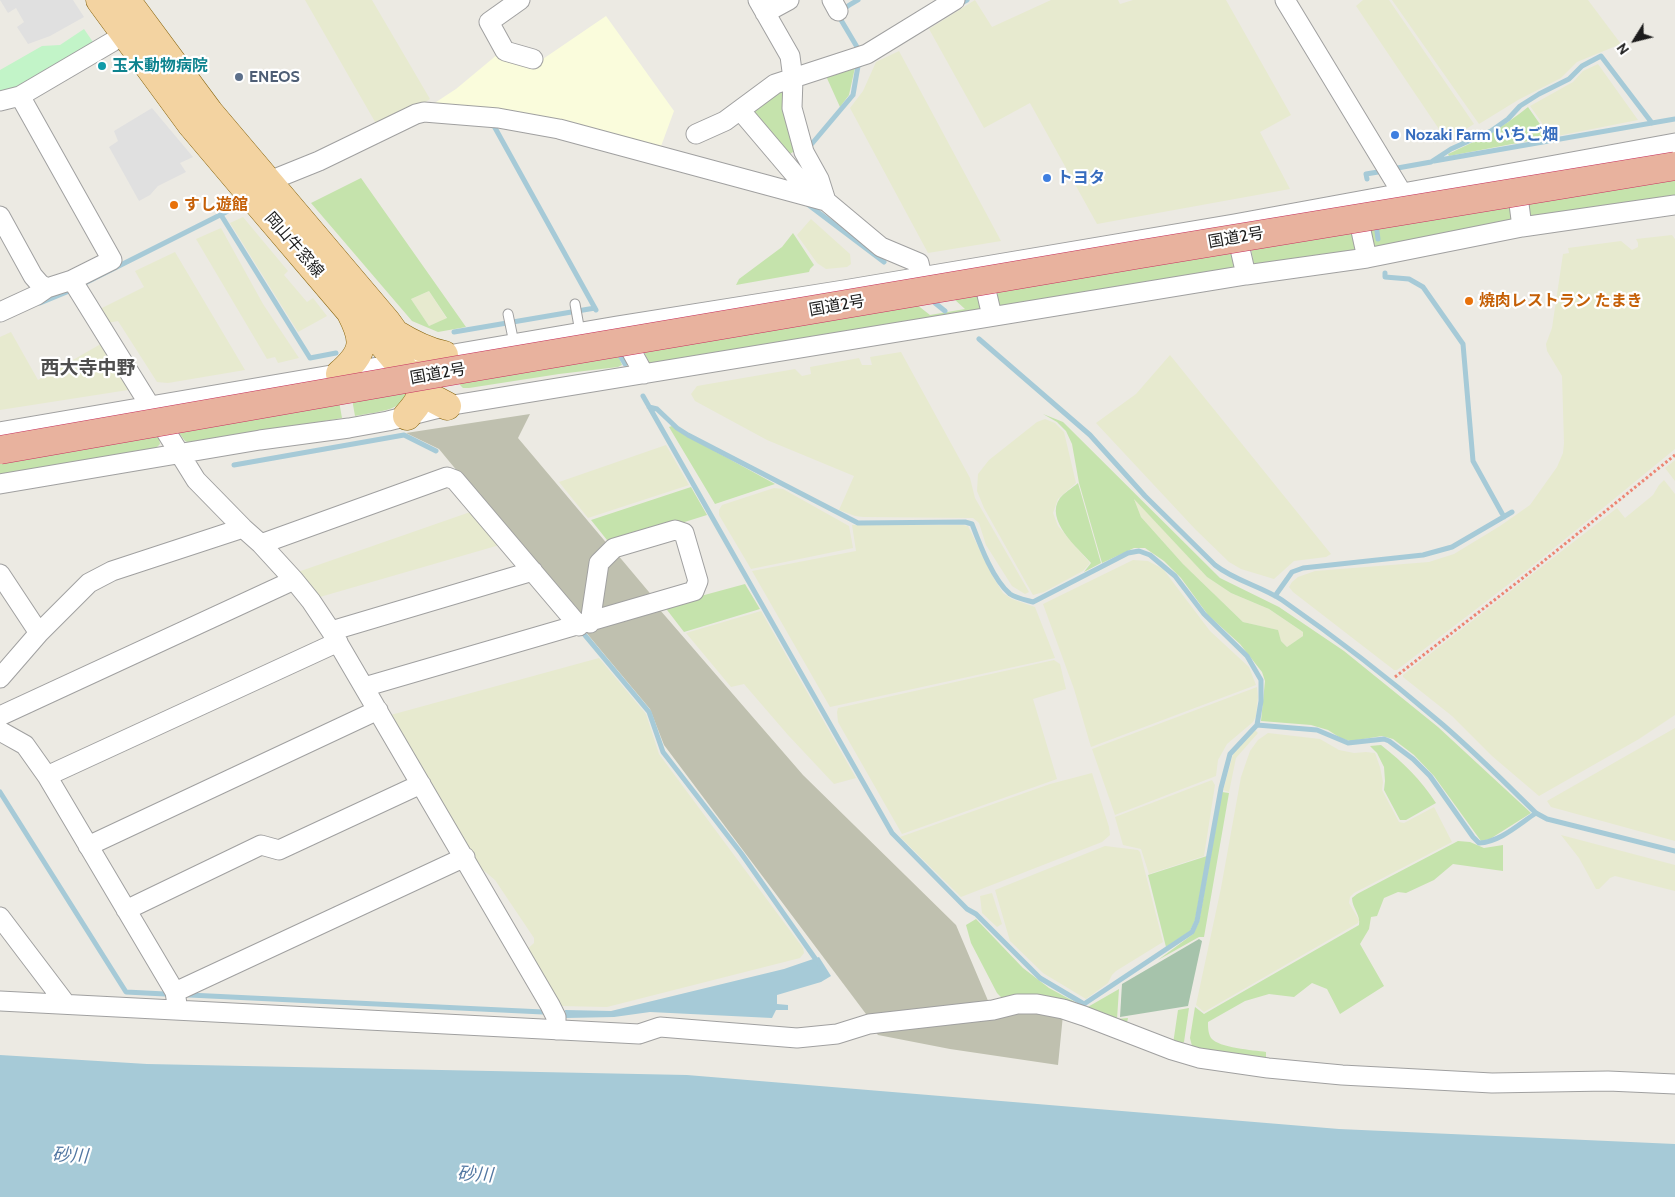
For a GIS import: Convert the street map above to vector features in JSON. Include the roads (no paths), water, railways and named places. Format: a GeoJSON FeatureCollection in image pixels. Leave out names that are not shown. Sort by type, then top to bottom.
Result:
{"type":"FeatureCollection","features":[{"type":"Feature","properties":{"kind":"highway","name":"国道2号"},"geometry":{"type":"LineString","coordinates":[[0,450],[1141,254],[1675,166]]}},
{"type":"Feature","properties":{"kind":"main road","name":"岡山牛窓線"},"geometry":{"type":"LineString","coordinates":[[100,0],[132,28],[209,112],[264,194],[349,310],[405,362]]}},
{"type":"Feature","properties":{"kind":"main road","name":"岡山牛窓線"},"geometry":{"type":"LineString","coordinates":[[126,0],[132,28]]}},
{"type":"Feature","properties":{"kind":"main road","name":"岡山牛窓線"},"geometry":{"type":"LineString","coordinates":[[264,194],[396,334],[405,362],[421,390],[447,406]]}},
{"type":"Feature","properties":{"kind":"main road"},"geometry":{"type":"LineString","coordinates":[[340,374],[357,356],[362,340],[358,326],[349,310]]}},
{"type":"Feature","properties":{"kind":"main road"},"geometry":{"type":"LineString","coordinates":[[396,334],[420,348],[444,355]]}},
{"type":"Feature","properties":{"kind":"main road"},"geometry":{"type":"LineString","coordinates":[[407,416],[421,397],[421,390]]}},
{"type":"Feature","properties":{"kind":"street"},"geometry":{"type":"LineString","coordinates":[[520,0],[498,6],[489,22],[505,51],[533,60]]}},
{"type":"Feature","properties":{"kind":"street"},"geometry":{"type":"LineString","coordinates":[[789,0],[762,6],[790,56],[793,79],[792,108],[804,152],[819,179],[826,202]]}},
{"type":"Feature","properties":{"kind":"street"},"geometry":{"type":"LineString","coordinates":[[696,134],[725,121],[776,84],[867,54],[955,0]]}},
{"type":"Feature","properties":{"kind":"street"},"geometry":{"type":"LineString","coordinates":[[1285,0],[1402,193]]}},
{"type":"Feature","properties":{"kind":"street"},"geometry":{"type":"LineString","coordinates":[[0,101],[20,96],[132,28]]}},
{"type":"Feature","properties":{"kind":"street"},"geometry":{"type":"LineString","coordinates":[[0,312],[37,295],[47,288],[75,285],[112,260],[20,96]]}},
{"type":"Feature","properties":{"kind":"street"},"geometry":{"type":"LineString","coordinates":[[740,110],[826,202],[881,247],[919,263],[922,277]]}},
{"type":"Feature","properties":{"kind":"street"},"geometry":{"type":"LineString","coordinates":[[264,194],[319,161],[416,114],[424,112],[498,118],[559,128],[826,202]]}},
{"type":"Feature","properties":{"kind":"street"},"geometry":{"type":"LineString","coordinates":[[0,432],[514,343],[1234,224],[1675,143]]}},
{"type":"Feature","properties":{"kind":"street"},"geometry":{"type":"LineString","coordinates":[[1515,173],[1522,227]]}},
{"type":"Feature","properties":{"kind":"street"},"geometry":{"type":"LineString","coordinates":[[1355,202],[1367,258]]}},
{"type":"Feature","properties":{"kind":"street"},"geometry":{"type":"LineString","coordinates":[[0,484],[260,440],[348,428],[447,406],[1246,275],[1367,258],[1522,227],[1675,205]]}},
{"type":"Feature","properties":{"kind":"street"},"geometry":{"type":"LineString","coordinates":[[0,216],[33,276],[40,284],[47,288]]}},
{"type":"Feature","properties":{"kind":"street"},"geometry":{"type":"LineString","coordinates":[[1234,224],[1246,275]]}},
{"type":"Feature","properties":{"kind":"street"},"geometry":{"type":"LineString","coordinates":[[980,267],[992,316]]}},
{"type":"Feature","properties":{"kind":"street"},"geometry":{"type":"LineString","coordinates":[[75,285],[196,480],[261,544],[294,580],[311,601],[334,636],[550,1004],[556,1017],[556,1030]]}},
{"type":"Feature","properties":{"kind":"street"},"geometry":{"type":"LineString","coordinates":[[617,326],[644,374]]}},
{"type":"Feature","properties":{"kind":"street"},"geometry":{"type":"LineString","coordinates":[[261,544],[447,477],[455,480],[533,571],[585,624]]}},
{"type":"Feature","properties":{"kind":"street"},"geometry":{"type":"LineString","coordinates":[[0,678],[39,633],[89,583],[97,578],[112,571],[243,528]]}},
{"type":"Feature","properties":{"kind":"street"},"geometry":{"type":"LineString","coordinates":[[364,687],[585,624],[694,592],[698,581],[684,533],[675,530],[614,548],[599,564],[585,624]]}},
{"type":"Feature","properties":{"kind":"street"},"geometry":{"type":"LineString","coordinates":[[47,776],[334,636],[533,571]]}},
{"type":"Feature","properties":{"kind":"street"},"geometry":{"type":"LineString","coordinates":[[0,574],[39,633]]}},
{"type":"Feature","properties":{"kind":"street"},"geometry":{"type":"LineString","coordinates":[[0,716],[294,580]]}},
{"type":"Feature","properties":{"kind":"street"},"geometry":{"type":"LineString","coordinates":[[88,846],[378,710]]}},
{"type":"Feature","properties":{"kind":"street"},"geometry":{"type":"LineString","coordinates":[[0,731],[25,745],[47,776],[126,910],[176,1001]]}},
{"type":"Feature","properties":{"kind":"street"},"geometry":{"type":"LineString","coordinates":[[126,910],[260,846],[279,850],[422,784]]}},
{"type":"Feature","properties":{"kind":"street"},"geometry":{"type":"LineString","coordinates":[[176,1001],[465,857]]}},
{"type":"Feature","properties":{"kind":"street"},"geometry":{"type":"LineString","coordinates":[[0,917],[66,1004]]}},
{"type":"Feature","properties":{"kind":"street"},"geometry":{"type":"LineString","coordinates":[[0,1001],[66,1004],[176,1001],[556,1030],[639,1034],[660,1027],[797,1038],[837,1034],[870,1024],[993,1010],[1017,1004],[1038,1004],[1084,1016],[1172,1050],[1199,1058],[1268,1068],[1342,1075],[1492,1083],[1608,1082],[1675,1084]]}},
{"type":"Feature","properties":{"kind":"lane"},"geometry":{"type":"LineString","coordinates":[[576,309],[580,332]]}},
{"type":"Feature","properties":{"kind":"lane"},"geometry":{"type":"LineString","coordinates":[[509,319],[514,343]]}},
{"type":"Feature","properties":{"kind":"water"},"geometry":{"type":"Polygon","coordinates":[[[819,957],[831,976],[821,982],[777,995],[777,1004],[788,1005],[788,1010],[776,1010],[772,1018],[650,1012],[614,1017],[566,1018],[565,1010],[611,1011],[784,969],[819,957]]]}},
{"type":"Feature","properties":{"kind":"water","name":"砂川"},"geometry":{"type":"Polygon","coordinates":[[[0,1055],[147,1064],[687,1075],[1339,1129],[1675,1144],[1675,1197],[0,1197],[0,1055]]]}},
{"type":"Feature","properties":{"kind":"waterway"},"geometry":{"type":"LineString","coordinates":[[858,0],[844,10],[841,20],[860,52]]}},
{"type":"Feature","properties":{"kind":"waterway"},"geometry":{"type":"LineString","coordinates":[[958,5],[967,0]]}},
{"type":"Feature","properties":{"kind":"waterway"},"geometry":{"type":"LineString","coordinates":[[1392,169],[1431,162],[1451,149],[1491,131],[1508,119],[1520,106],[1569,79],[1582,66],[1601,56],[1652,123]]}},
{"type":"Feature","properties":{"kind":"waterway"},"geometry":{"type":"LineString","coordinates":[[810,146],[853,95],[858,66],[861,64]]}},
{"type":"Feature","properties":{"kind":"waterway"},"geometry":{"type":"LineString","coordinates":[[1434,161],[1675,119]]}},
{"type":"Feature","properties":{"kind":"waterway"},"geometry":{"type":"LineString","coordinates":[[494,126],[596,310]]}},
{"type":"Feature","properties":{"kind":"waterway"},"geometry":{"type":"LineString","coordinates":[[1367,179],[1366,174],[1384,171]]}},
{"type":"Feature","properties":{"kind":"waterway"},"geometry":{"type":"LineString","coordinates":[[806,203],[884,262]]}},
{"type":"Feature","properties":{"kind":"waterway"},"geometry":{"type":"LineString","coordinates":[[81,285],[234,208]]}},
{"type":"Feature","properties":{"kind":"waterway"},"geometry":{"type":"LineString","coordinates":[[221,215],[310,358],[336,353]]}},
{"type":"Feature","properties":{"kind":"waterway"},"geometry":{"type":"LineString","coordinates":[[1376,224],[1378,239]]}},
{"type":"Feature","properties":{"kind":"waterway"},"geometry":{"type":"LineString","coordinates":[[1385,273],[1385,277],[1409,279],[1423,287],[1463,344],[1473,461],[1504,517]]}},
{"type":"Feature","properties":{"kind":"waterway"},"geometry":{"type":"LineString","coordinates":[[40,303],[74,289]]}},
{"type":"Feature","properties":{"kind":"waterway"},"geometry":{"type":"LineString","coordinates":[[930,299],[945,311]]}},
{"type":"Feature","properties":{"kind":"waterway"},"geometry":{"type":"LineString","coordinates":[[454,332],[595,308]]}},
{"type":"Feature","properties":{"kind":"waterway"},"geometry":{"type":"LineString","coordinates":[[979,339],[1090,435],[1145,496],[1215,565],[1223,571],[1282,600],[1322,628],[1449,730],[1536,813],[1547,819],[1675,851]]}},
{"type":"Feature","properties":{"kind":"waterway"},"geometry":{"type":"LineString","coordinates":[[618,352],[625,364]]}},
{"type":"Feature","properties":{"kind":"waterway"},"geometry":{"type":"LineString","coordinates":[[643,396],[892,833],[967,909],[976,914],[1040,978],[1084,1004],[1192,932],[1197,921],[1221,788],[1230,754],[1257,725],[1317,730],[1348,743],[1384,739],[1389,741],[1413,759],[1430,776],[1479,843],[1502,836],[1536,813]]}},
{"type":"Feature","properties":{"kind":"waterway"},"geometry":{"type":"LineString","coordinates":[[649,407],[657,409],[677,428],[688,435],[858,523],[965,522],[972,524],[998,580],[1010,594],[1021,599],[1033,602],[1128,553],[1139,551],[1150,555],[1175,576],[1204,614],[1247,656],[1261,680],[1261,701],[1257,725]]}},
{"type":"Feature","properties":{"kind":"waterway"},"geometry":{"type":"LineString","coordinates":[[234,465],[404,435],[436,451]]}},
{"type":"Feature","properties":{"kind":"waterway"},"geometry":{"type":"LineString","coordinates":[[1275,596],[1292,572],[1303,568],[1423,555],[1452,547],[1512,512]]}},
{"type":"Feature","properties":{"kind":"waterway"},"geometry":{"type":"LineString","coordinates":[[583,633],[649,712],[663,752],[741,853],[819,964]]}},
{"type":"Feature","properties":{"kind":"waterway"},"geometry":{"type":"LineString","coordinates":[[0,792],[126,992],[165,994]]}},
{"type":"Feature","properties":{"kind":"waterway"},"geometry":{"type":"LineString","coordinates":[[189,995],[543,1012]]}},
{"type":"Feature","properties":{"kind":"place","name":"玉木動物病院"},"geometry":{"type":"Point","coordinates":[102,66]}},
{"type":"Feature","properties":{"kind":"place","name":"ENEOS"},"geometry":{"type":"Point","coordinates":[239,77]}},
{"type":"Feature","properties":{"kind":"place","name":"Nozaki Farm いちご畑"},"geometry":{"type":"Point","coordinates":[1395,135]}},
{"type":"Feature","properties":{"kind":"place","name":"トヨタ"},"geometry":{"type":"Point","coordinates":[1047,178]}},
{"type":"Feature","properties":{"kind":"place","name":"すし遊館"},"geometry":{"type":"Point","coordinates":[174,205]}},
{"type":"Feature","properties":{"kind":"place","name":"焼肉レストラン たまき"},"geometry":{"type":"Point","coordinates":[1469,301]}},
{"type":"Feature","properties":{"kind":"district","name":"西大寺中野"},"geometry":{"type":"Point","coordinates":[88,368]}}]}
